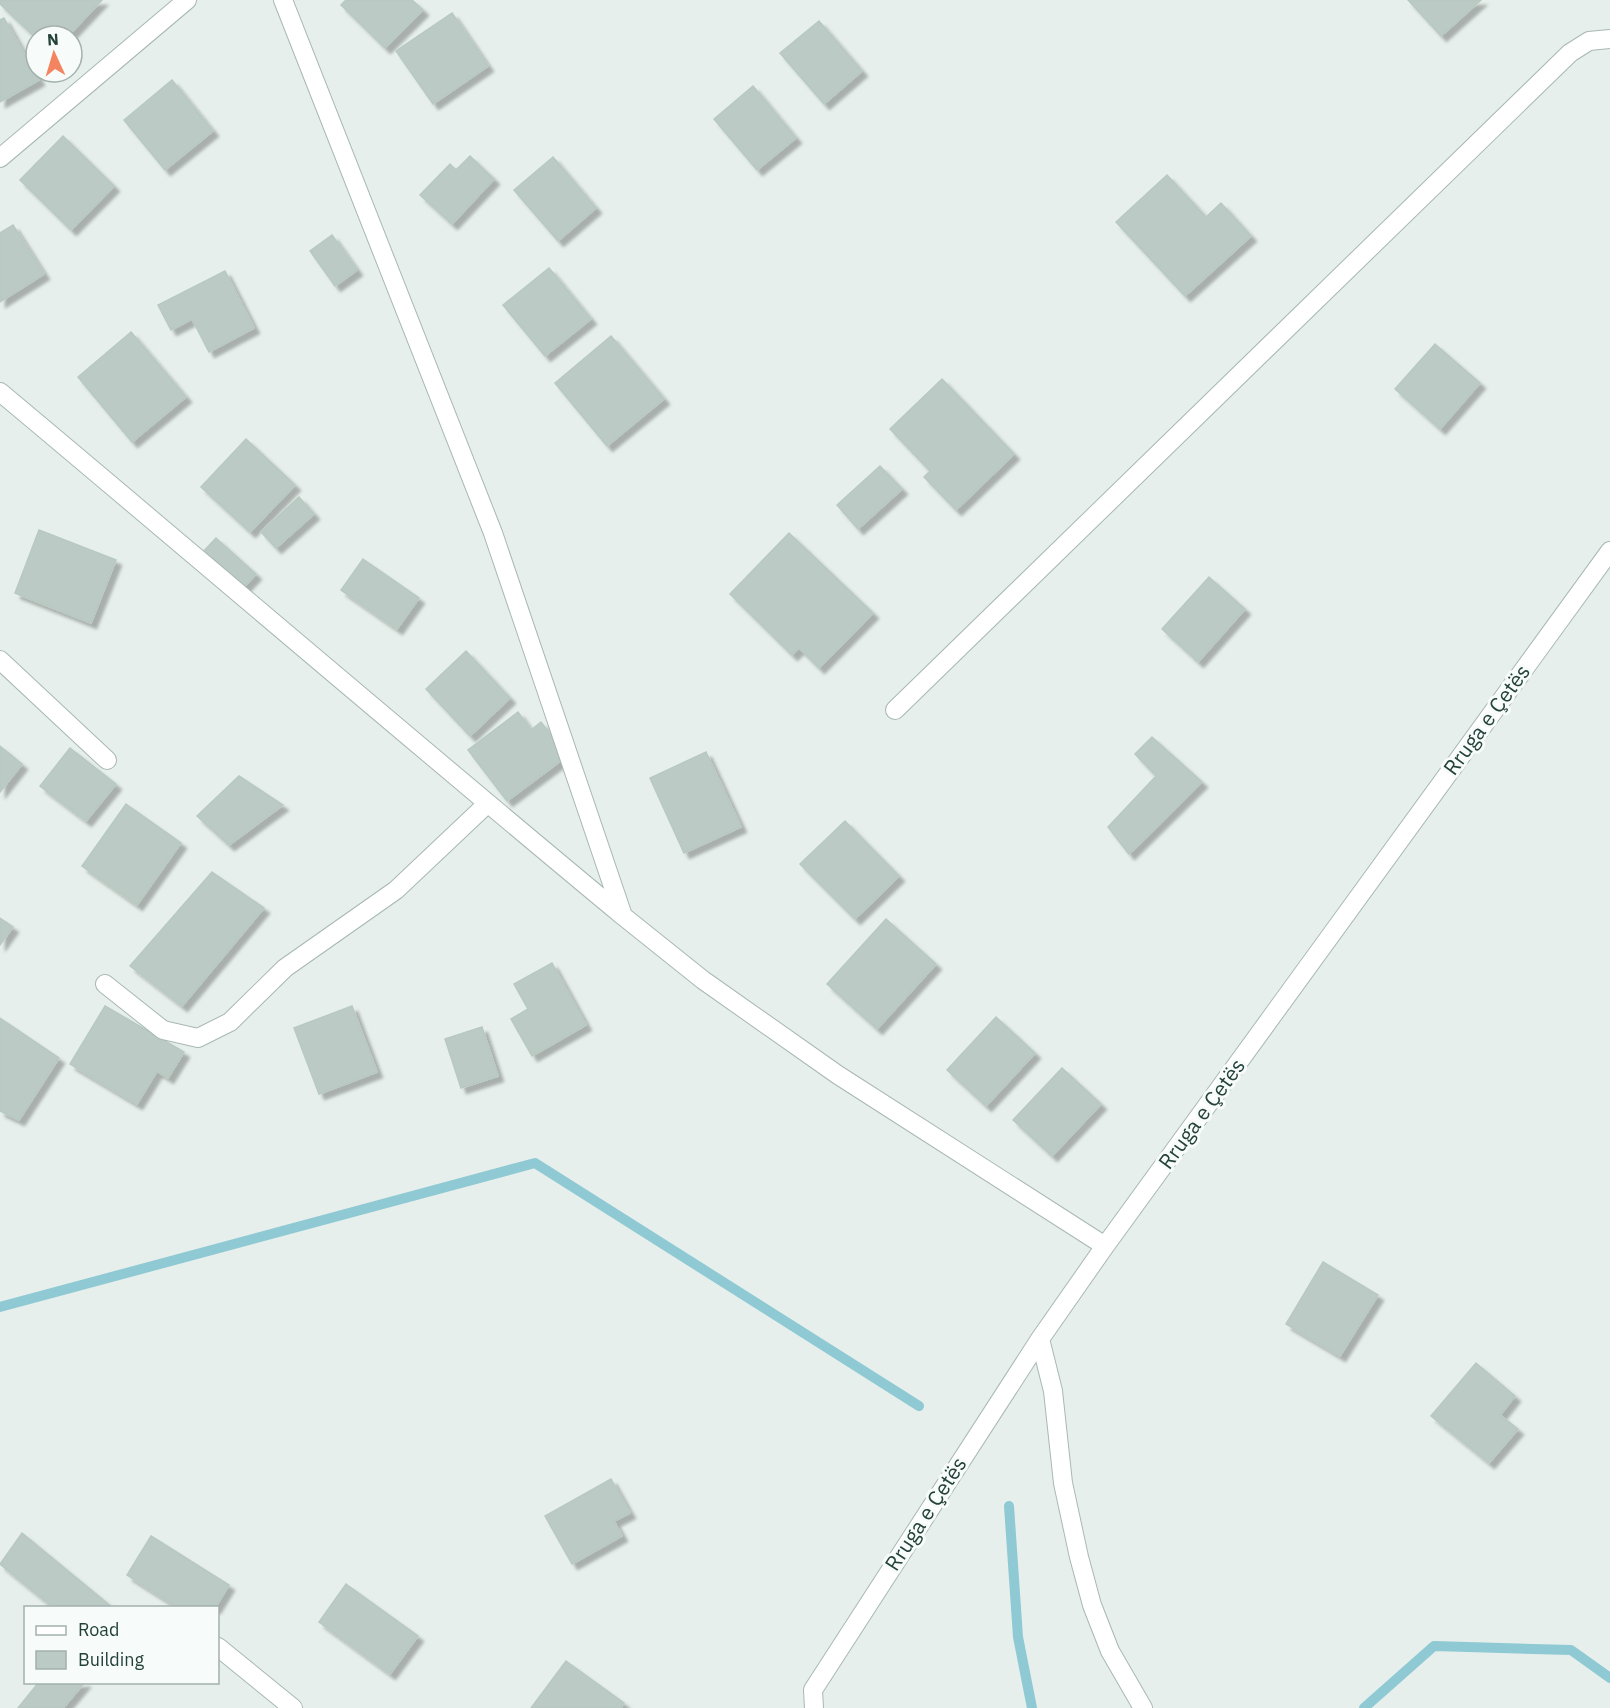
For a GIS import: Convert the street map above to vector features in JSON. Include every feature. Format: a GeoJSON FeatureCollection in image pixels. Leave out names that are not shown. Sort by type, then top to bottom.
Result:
{"type":"FeatureCollection","features":[{"type":"Feature","properties":{"kind":"street"},"geometry":{"type":"LineString","coordinates":[[0,158],[187,0]]}},
{"type":"Feature","properties":{"kind":"street"},"geometry":{"type":"LineString","coordinates":[[283,0],[493,533],[623,916]]}},
{"type":"Feature","properties":{"kind":"street"},"geometry":{"type":"LineString","coordinates":[[895,710],[1570,53],[1589,41],[1610,39]]}},
{"type":"Feature","properties":{"kind":"street"},"geometry":{"type":"LineString","coordinates":[[0,392],[487,804],[702,980],[838,1075],[1105,1246]]}},
{"type":"Feature","properties":{"kind":"street","name":"Rruga e Çetës"},"geometry":{"type":"LineString","coordinates":[[814,1708],[813,1689],[1040,1339],[1105,1246],[1610,551]]}},
{"type":"Feature","properties":{"kind":"street"},"geometry":{"type":"LineString","coordinates":[[0,660],[107,760]]}},
{"type":"Feature","properties":{"kind":"street"},"geometry":{"type":"LineString","coordinates":[[105,984],[163,1030],[198,1038],[230,1022],[285,968],[396,890],[487,804]]}},
{"type":"Feature","properties":{"kind":"street"},"geometry":{"type":"LineString","coordinates":[[1040,1339],[1053,1391],[1063,1483],[1092,1605],[1110,1651],[1143,1708]]}},
{"type":"Feature","properties":{"kind":"street"},"geometry":{"type":"LineString","coordinates":[[219,1648],[294,1708]]}},
{"type":"Feature","properties":{"kind":"building"},"geometry":{"type":"Polygon","coordinates":[[[0,0],[102,0],[79,24],[24,24],[24,27],[0,4],[0,0]]]}},
{"type":"Feature","properties":{"kind":"building"},"geometry":{"type":"Polygon","coordinates":[[[346,0],[412,0],[423,10],[385,48],[341,5],[346,0]]]}},
{"type":"Feature","properties":{"kind":"building"},"geometry":{"type":"Polygon","coordinates":[[[1408,0],[1481,0],[1441,36],[1408,0]]]}},
{"type":"Feature","properties":{"kind":"building"},"geometry":{"type":"Polygon","coordinates":[[[452,13],[488,66],[433,104],[396,51],[452,13]]]}},
{"type":"Feature","properties":{"kind":"building"},"geometry":{"type":"Polygon","coordinates":[[[4,18],[24,53],[24,84],[32,84],[0,102],[0,20],[4,18]]]}},
{"type":"Feature","properties":{"kind":"building"},"geometry":{"type":"Polygon","coordinates":[[[819,21],[862,71],[824,104],[780,53],[819,21]]]}},
{"type":"Feature","properties":{"kind":"building"},"geometry":{"type":"Polygon","coordinates":[[[172,80],[213,131],[165,170],[124,120],[172,80]]]}},
{"type":"Feature","properties":{"kind":"building"},"geometry":{"type":"Polygon","coordinates":[[[753,86],[796,138],[757,170],[714,119],[753,86]]]}},
{"type":"Feature","properties":{"kind":"building"},"geometry":{"type":"Polygon","coordinates":[[[63,136],[114,186],[71,230],[20,180],[63,136]]]}},
{"type":"Feature","properties":{"kind":"building"},"geometry":{"type":"Polygon","coordinates":[[[470,156],[494,179],[452,224],[420,195],[450,164],[456,170],[470,156]]]}},
{"type":"Feature","properties":{"kind":"building"},"geometry":{"type":"Polygon","coordinates":[[[553,157],[596,208],[558,241],[514,190],[553,157]]]}},
{"type":"Feature","properties":{"kind":"building"},"geometry":{"type":"Polygon","coordinates":[[[1167,175],[1206,217],[1221,203],[1251,236],[1185,296],[1116,222],[1167,175]]]}},
{"type":"Feature","properties":{"kind":"building"},"geometry":{"type":"Polygon","coordinates":[[[13,225],[44,274],[0,302],[0,233],[13,225]]]}},
{"type":"Feature","properties":{"kind":"building"},"geometry":{"type":"Polygon","coordinates":[[[332,235],[357,270],[335,286],[310,251],[332,235]]]}},
{"type":"Feature","properties":{"kind":"building"},"geometry":{"type":"Polygon","coordinates":[[[549,268],[591,319],[545,356],[503,305],[549,268]]]}},
{"type":"Feature","properties":{"kind":"building"},"geometry":{"type":"Polygon","coordinates":[[[225,271],[254,328],[209,352],[192,319],[171,330],[158,305],[225,271]]]}},
{"type":"Feature","properties":{"kind":"building"},"geometry":{"type":"Polygon","coordinates":[[[131,332],[186,397],[132,442],[78,377],[131,332]]]}},
{"type":"Feature","properties":{"kind":"building"},"geometry":{"type":"Polygon","coordinates":[[[611,336],[664,399],[607,446],[555,383],[611,336]]]}},
{"type":"Feature","properties":{"kind":"building"},"geometry":{"type":"Polygon","coordinates":[[[1435,344],[1480,383],[1440,429],[1395,389],[1435,344]]]}},
{"type":"Feature","properties":{"kind":"building"},"geometry":{"type":"Polygon","coordinates":[[[942,379],[1014,454],[956,510],[924,477],[930,471],[890,429],[942,379]]]}},
{"type":"Feature","properties":{"kind":"building"},"geometry":{"type":"Polygon","coordinates":[[[246,439],[295,485],[250,532],[201,487],[246,439]]]}},
{"type":"Feature","properties":{"kind":"building"},"geometry":{"type":"Polygon","coordinates":[[[880,466],[902,489],[858,529],[837,505],[880,466]]]}},
{"type":"Feature","properties":{"kind":"building"},"geometry":{"type":"Polygon","coordinates":[[[299,497],[314,514],[276,548],[261,532],[299,497]]]}},
{"type":"Feature","properties":{"kind":"building"},"geometry":{"type":"Polygon","coordinates":[[[39,530],[116,560],[91,623],[15,593],[39,530]]]}},
{"type":"Feature","properties":{"kind":"building"},"geometry":{"type":"Polygon","coordinates":[[[789,533],[873,613],[819,668],[799,648],[792,655],[730,594],[789,533]]]}},
{"type":"Feature","properties":{"kind":"building"},"geometry":{"type":"Polygon","coordinates":[[[216,538],[256,574],[242,589],[202,553],[216,538]]]}},
{"type":"Feature","properties":{"kind":"building"},"geometry":{"type":"Polygon","coordinates":[[[363,559],[419,598],[397,629],[341,590],[363,559]]]}},
{"type":"Feature","properties":{"kind":"building"},"geometry":{"type":"Polygon","coordinates":[[[1209,577],[1245,609],[1198,662],[1162,629],[1209,577]]]}},
{"type":"Feature","properties":{"kind":"building"},"geometry":{"type":"Polygon","coordinates":[[[466,651],[510,698],[470,736],[426,689],[466,651]]]}},
{"type":"Feature","properties":{"kind":"building"},"geometry":{"type":"Polygon","coordinates":[[[518,712],[531,730],[541,722],[567,756],[507,801],[468,750],[518,712]]]}},
{"type":"Feature","properties":{"kind":"building"},"geometry":{"type":"Polygon","coordinates":[[[1152,737],[1202,782],[1129,854],[1108,827],[1156,776],[1135,754],[1152,737]]]}},
{"type":"Feature","properties":{"kind":"building"},"geometry":{"type":"Polygon","coordinates":[[[0,746],[22,764],[0,792],[0,746]]]}},
{"type":"Feature","properties":{"kind":"building"},"geometry":{"type":"Polygon","coordinates":[[[70,748],[116,784],[86,821],[40,786],[70,748]]]}},
{"type":"Feature","properties":{"kind":"building"},"geometry":{"type":"Polygon","coordinates":[[[706,752],[741,827],[684,853],[650,778],[706,752]]]}},
{"type":"Feature","properties":{"kind":"building"},"geometry":{"type":"Polygon","coordinates":[[[239,776],[283,805],[229,845],[197,816],[239,776]]]}},
{"type":"Feature","properties":{"kind":"building"},"geometry":{"type":"Polygon","coordinates":[[[126,804],[181,843],[137,905],[82,866],[126,804]]]}},
{"type":"Feature","properties":{"kind":"building"},"geometry":{"type":"Polygon","coordinates":[[[845,821],[899,876],[855,919],[800,864],[845,821]]]}},
{"type":"Feature","properties":{"kind":"building"},"geometry":{"type":"Polygon","coordinates":[[[212,872],[264,908],[182,1006],[130,966],[212,872]]]}},
{"type":"Feature","properties":{"kind":"building"},"geometry":{"type":"Polygon","coordinates":[[[0,918],[13,927],[0,945],[0,918]]]}},
{"type":"Feature","properties":{"kind":"building"},"geometry":{"type":"Polygon","coordinates":[[[886,919],[936,964],[877,1029],[827,984],[886,919]]]}},
{"type":"Feature","properties":{"kind":"building"},"geometry":{"type":"Polygon","coordinates":[[[552,963],[586,1025],[532,1056],[511,1019],[528,1009],[514,984],[552,963]]]}},
{"type":"Feature","properties":{"kind":"building"},"geometry":{"type":"Polygon","coordinates":[[[105,1006],[184,1052],[168,1078],[157,1071],[137,1104],[70,1064],[105,1006]]]}},
{"type":"Feature","properties":{"kind":"building"},"geometry":{"type":"Polygon","coordinates":[[[352,1006],[377,1072],[319,1094],[294,1028],[352,1006]]]}},
{"type":"Feature","properties":{"kind":"building"},"geometry":{"type":"Polygon","coordinates":[[[996,1017],[1035,1053],[986,1106],[947,1070],[996,1017]]]}},
{"type":"Feature","properties":{"kind":"building"},"geometry":{"type":"Polygon","coordinates":[[[0,1018],[59,1058],[19,1120],[0,1111],[0,1018]]]}},
{"type":"Feature","properties":{"kind":"building"},"geometry":{"type":"Polygon","coordinates":[[[482,1027],[498,1076],[461,1088],[445,1039],[482,1027]]]}},
{"type":"Feature","properties":{"kind":"building"},"geometry":{"type":"Polygon","coordinates":[[[1062,1068],[1101,1104],[1052,1156],[1013,1120],[1062,1068]]]}},
{"type":"Feature","properties":{"kind":"building"},"geometry":{"type":"Polygon","coordinates":[[[1323,1262],[1378,1295],[1340,1356],[1286,1324],[1323,1262]]]}},
{"type":"Feature","properties":{"kind":"building"},"geometry":{"type":"Polygon","coordinates":[[[1476,1363],[1515,1396],[1500,1415],[1518,1429],[1489,1463],[1431,1416],[1476,1363]]]}},
{"type":"Feature","properties":{"kind":"building"},"geometry":{"type":"Polygon","coordinates":[[[611,1479],[630,1513],[614,1521],[622,1536],[572,1564],[545,1516],[611,1479]]]}},
{"type":"Feature","properties":{"kind":"building"},"geometry":{"type":"Polygon","coordinates":[[[22,1533],[111,1606],[52,1606],[0,1564],[22,1533]]]}},
{"type":"Feature","properties":{"kind":"building"},"geometry":{"type":"Polygon","coordinates":[[[151,1536],[229,1585],[216,1606],[176,1606],[127,1575],[151,1536]]]}},
{"type":"Feature","properties":{"kind":"building"},"geometry":{"type":"Polygon","coordinates":[[[346,1584],[418,1636],[390,1674],[319,1622],[346,1584]]]}},
{"type":"Feature","properties":{"kind":"building"},"geometry":{"type":"Polygon","coordinates":[[[566,1661],[624,1703],[621,1708],[531,1708],[566,1661]]]}},
{"type":"Feature","properties":{"kind":"building"},"geometry":{"type":"Polygon","coordinates":[[[37,1684],[83,1684],[63,1708],[18,1708],[37,1684]]]}},
{"type":"Feature","properties":{"kind":"waterway"},"geometry":{"type":"LineString","coordinates":[[0,1307],[535,1163],[919,1406]]}},
{"type":"Feature","properties":{"kind":"waterway"},"geometry":{"type":"LineString","coordinates":[[1009,1506],[1018,1637],[1032,1708]]}},
{"type":"Feature","properties":{"kind":"waterway"},"geometry":{"type":"LineString","coordinates":[[1364,1708],[1434,1646],[1571,1650],[1610,1678]]}}]}
